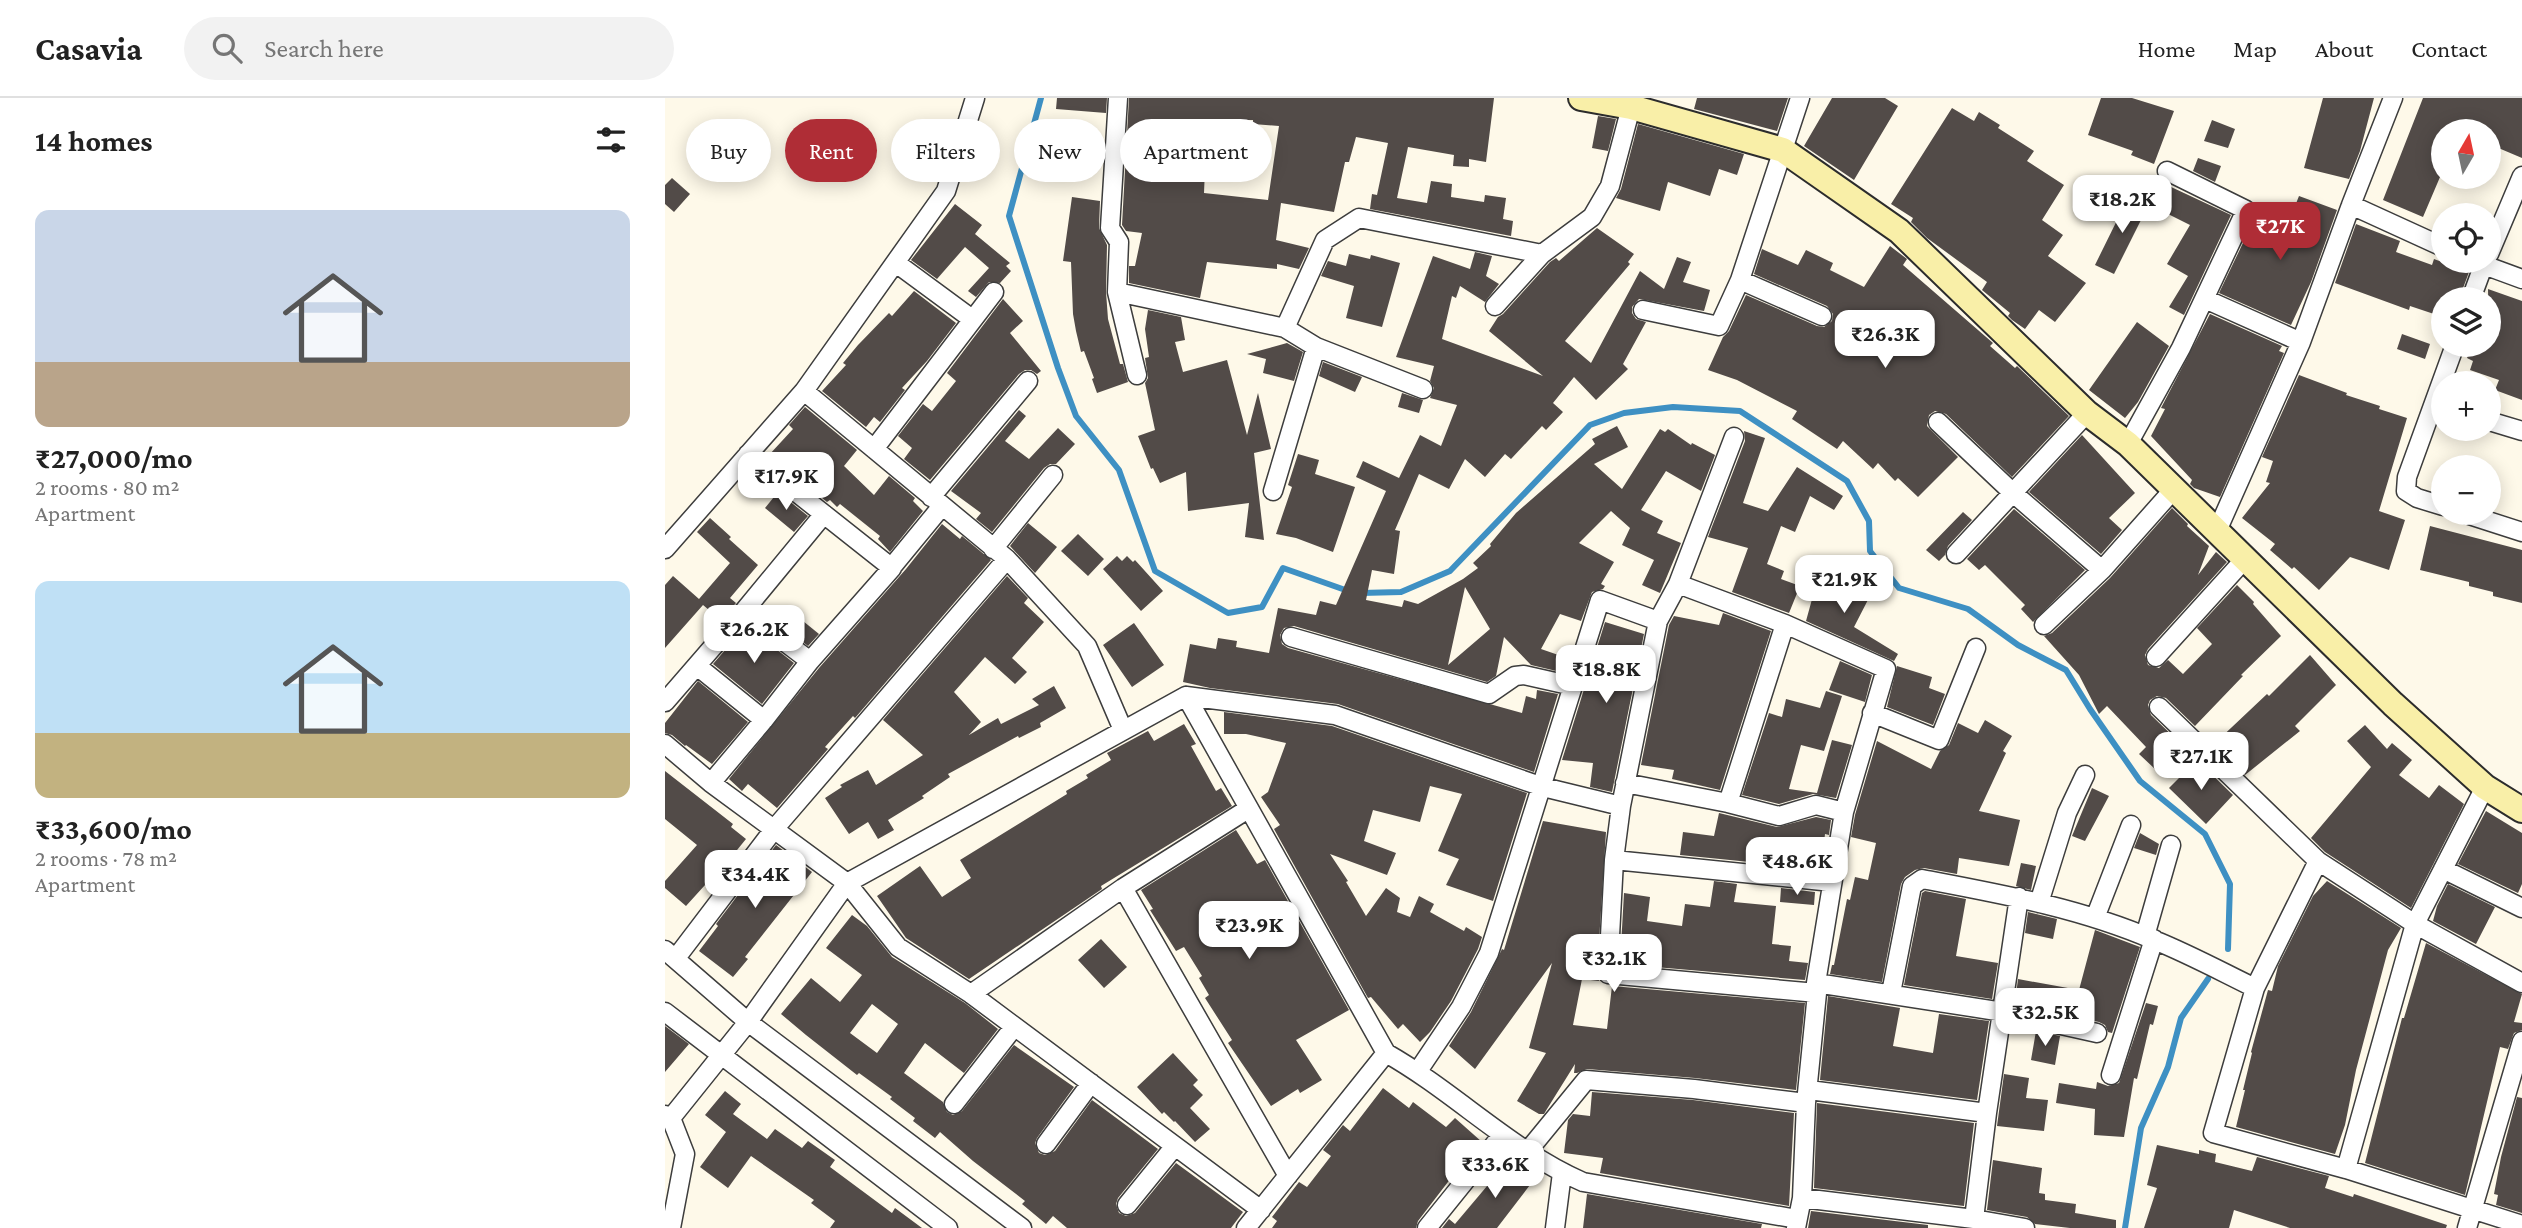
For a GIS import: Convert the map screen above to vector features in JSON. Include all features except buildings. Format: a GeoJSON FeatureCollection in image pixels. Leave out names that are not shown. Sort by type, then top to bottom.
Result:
{"type":"FeatureCollection","features":[{"type":"Feature","properties":{"kind":"street"},"geometry":{"type":"LineString","coordinates":[[665,549],[804,391],[946,191],[975,98]]}},
{"type":"Feature","properties":{"kind":"street"},"geometry":{"type":"LineString","coordinates":[[1118,98],[1110,228],[1119,242],[1117,292],[1137,375]]}},
{"type":"Feature","properties":{"kind":"street"},"geometry":{"type":"LineString","coordinates":[[1581,98],[1631,107],[1783,150],[1899,231],[2087,412],[2127,444],[2174,489],[2393,704],[2485,787],[2522,810]]}},
{"type":"Feature","properties":{"kind":"street"},"geometry":{"type":"LineString","coordinates":[[1643,310],[1719,326],[1740,280],[1800,98]]}},
{"type":"Feature","properties":{"kind":"street"},"geometry":{"type":"LineString","coordinates":[[2217,531],[2301,342],[2393,98]]}},
{"type":"Feature","properties":{"kind":"street"},"geometry":{"type":"LineString","coordinates":[[1495,306],[1542,254],[1592,217],[1610,186],[1631,107]]}},
{"type":"Feature","properties":{"kind":"street"},"geometry":{"type":"LineString","coordinates":[[2127,444],[2205,299],[2246,210],[2167,171]]}},
{"type":"Feature","properties":{"kind":"street"},"geometry":{"type":"LineString","coordinates":[[2501,221],[2522,176]]}},
{"type":"Feature","properties":{"kind":"street"},"geometry":{"type":"LineString","coordinates":[[2351,205],[2431,242]]}},
{"type":"Feature","properties":{"kind":"street"},"geometry":{"type":"LineString","coordinates":[[1285,328],[1325,240],[1359,218],[1542,254]]}},
{"type":"Feature","properties":{"kind":"street"},"geometry":{"type":"LineString","coordinates":[[896,263],[972,319]]}},
{"type":"Feature","properties":{"kind":"street"},"geometry":{"type":"LineString","coordinates":[[2501,269],[2522,279]]}},
{"type":"Feature","properties":{"kind":"street"},"geometry":{"type":"LineString","coordinates":[[1740,280],[1822,316]]}},
{"type":"Feature","properties":{"kind":"street"},"geometry":{"type":"LineString","coordinates":[[874,449],[994,292]]}},
{"type":"Feature","properties":{"kind":"street"},"geometry":{"type":"LineString","coordinates":[[1117,292],[1285,328],[1316,347],[1423,389]]}},
{"type":"Feature","properties":{"kind":"street"},"geometry":{"type":"LineString","coordinates":[[2205,299],[2301,342]]}},
{"type":"Feature","properties":{"kind":"street"},"geometry":{"type":"LineString","coordinates":[[1273,491],[1316,347]]}},
{"type":"Feature","properties":{"kind":"street"},"geometry":{"type":"LineString","coordinates":[[711,783],[810,661],[891,568],[936,501],[1028,382]]}},
{"type":"Feature","properties":{"kind":"street"},"geometry":{"type":"LineString","coordinates":[[804,391],[1000,554],[1087,646],[1123,730]]}},
{"type":"Feature","properties":{"kind":"street"},"geometry":{"type":"LineString","coordinates":[[1956,555],[2087,412]]}},
{"type":"Feature","properties":{"kind":"street"},"geometry":{"type":"LineString","coordinates":[[2431,421],[2407,477],[2406,491],[2431,502]]}},
{"type":"Feature","properties":{"kind":"street"},"geometry":{"type":"LineString","coordinates":[[1938,422],[2012,492],[2102,570]]}},
{"type":"Feature","properties":{"kind":"street"},"geometry":{"type":"LineString","coordinates":[[2501,425],[2522,431]]}},
{"type":"Feature","properties":{"kind":"street"},"geometry":{"type":"LineString","coordinates":[[1734,437],[1678,584],[1658,621],[1621,806],[1614,860],[1608,974],[1891,993],[2003,1012],[2097,1033]]}},
{"type":"Feature","properties":{"kind":"street"},"geometry":{"type":"LineString","coordinates":[[748,454],[891,568]]}},
{"type":"Feature","properties":{"kind":"street"},"geometry":{"type":"LineString","coordinates":[[1022,1228],[748,1022],[670,954],[1000,554],[1052,475]]}},
{"type":"Feature","properties":{"kind":"street"},"geometry":{"type":"LineString","coordinates":[[2044,625],[2102,570],[2174,489]]}},
{"type":"Feature","properties":{"kind":"street"},"geometry":{"type":"LineString","coordinates":[[668,696],[697,666],[824,514]]}},
{"type":"Feature","properties":{"kind":"street"},"geometry":{"type":"LineString","coordinates":[[2500,525],[2522,532]]}},
{"type":"Feature","properties":{"kind":"street"},"geometry":{"type":"LineString","coordinates":[[2156,657],[2244,560]]}},
{"type":"Feature","properties":{"kind":"street"},"geometry":{"type":"LineString","coordinates":[[1186,696],[1386,1053],[1417,1071],[1527,1152],[1583,1182],[1797,1223],[1816,988],[1832,882],[1844,812],[1887,669],[1785,624],[1678,584]]}},
{"type":"Feature","properties":{"kind":"street"},"geometry":{"type":"LineString","coordinates":[[1417,1071],[1461,1007],[1489,953],[1600,600],[1658,621]]}},
{"type":"Feature","properties":{"kind":"street"},"geometry":{"type":"LineString","coordinates":[[744,611],[810,661]]}},
{"type":"Feature","properties":{"kind":"street"},"geometry":{"type":"LineString","coordinates":[[1728,803],[1785,624]]}},
{"type":"Feature","properties":{"kind":"street"},"geometry":{"type":"LineString","coordinates":[[1291,636],[1489,694],[1515,676],[1524,675],[1573,686]]}},
{"type":"Feature","properties":{"kind":"street"},"geometry":{"type":"LineString","coordinates":[[1872,713],[1939,740],[1976,648]]}},
{"type":"Feature","properties":{"kind":"street"},"geometry":{"type":"LineString","coordinates":[[697,666],[764,720]]}},
{"type":"Feature","properties":{"kind":"street"},"geometry":{"type":"LineString","coordinates":[[671,1228],[685,1154],[668,1116],[722,1056],[847,883],[1186,696],[1335,715],[1543,787],[1621,806]]}},
{"type":"Feature","properties":{"kind":"street"},"geometry":{"type":"LineString","coordinates":[[2159,707],[2318,861],[2415,924],[2522,983]]}},
{"type":"Feature","properties":{"kind":"street"},"geometry":{"type":"LineString","coordinates":[[665,744],[711,783],[847,883],[898,947],[971,995],[1261,1210]]}},
{"type":"Feature","properties":{"kind":"street"},"geometry":{"type":"LineString","coordinates":[[2039,903],[2067,813],[2085,775]]}},
{"type":"Feature","properties":{"kind":"street"},"geometry":{"type":"LineString","coordinates":[[1625,783],[1779,816],[1816,805],[1844,812]]}},
{"type":"Feature","properties":{"kind":"street"},"geometry":{"type":"LineString","coordinates":[[2346,1169],[2415,924],[2485,787]]}},
{"type":"Feature","properties":{"kind":"street"},"geometry":{"type":"LineString","coordinates":[[971,995],[1122,888],[1248,810]]}},
{"type":"Feature","properties":{"kind":"street"},"geometry":{"type":"LineString","coordinates":[[2095,918],[2130,825]]}},
{"type":"Feature","properties":{"kind":"street"},"geometry":{"type":"LineString","coordinates":[[2111,1075],[2150,938],[2171,845]]}},
{"type":"Feature","properties":{"kind":"street"},"geometry":{"type":"LineString","coordinates":[[1614,860],[1832,882]]}},
{"type":"Feature","properties":{"kind":"street"},"geometry":{"type":"LineString","coordinates":[[2318,861],[2255,988],[2213,1133],[2346,1169],[2522,1225]]}},
{"type":"Feature","properties":{"kind":"street"},"geometry":{"type":"LineString","coordinates":[[2443,869],[2522,908]]}},
{"type":"Feature","properties":{"kind":"street"},"geometry":{"type":"LineString","coordinates":[[1891,993],[1912,886],[1922,879],[2019,897],[2095,918],[2150,938],[2255,988]]}},
{"type":"Feature","properties":{"kind":"street"},"geometry":{"type":"LineString","coordinates":[[1122,888],[1288,1176]]}},
{"type":"Feature","properties":{"kind":"street"},"geometry":{"type":"LineString","coordinates":[[1974,1219],[2019,897]]}},
{"type":"Feature","properties":{"kind":"street"},"geometry":{"type":"LineString","coordinates":[[665,1012],[948,1228]]}},
{"type":"Feature","properties":{"kind":"street"},"geometry":{"type":"LineString","coordinates":[[954,1104],[1014,1027]]}},
{"type":"Feature","properties":{"kind":"street"},"geometry":{"type":"LineString","coordinates":[[2467,1228],[2522,1041]]}},
{"type":"Feature","properties":{"kind":"street"},"geometry":{"type":"LineString","coordinates":[[1247,1228],[1386,1053]]}},
{"type":"Feature","properties":{"kind":"street"},"geometry":{"type":"LineString","coordinates":[[1527,1152],[1586,1080],[1987,1113]]}},
{"type":"Feature","properties":{"kind":"street"},"geometry":{"type":"LineString","coordinates":[[1046,1144],[1091,1083]]}},
{"type":"Feature","properties":{"kind":"street"},"geometry":{"type":"LineString","coordinates":[[1427,1228],[1502,1135]]}},
{"type":"Feature","properties":{"kind":"street"},"geometry":{"type":"LineString","coordinates":[[1127,1205],[1175,1146]]}},
{"type":"Feature","properties":{"kind":"street"},"geometry":{"type":"LineString","coordinates":[[1555,1228],[1562,1172]]}},
{"type":"Feature","properties":{"kind":"street"},"geometry":{"type":"LineString","coordinates":[[1801,1198],[1974,1219],[2025,1228]]}},
{"type":"Feature","properties":{"kind":"waterway"},"geometry":{"type":"LineString","coordinates":[[1041,98],[1009,216],[1076,416],[1119,470],[1155,571],[1228,613],[1262,607],[1283,568],[1351,592]]}},
{"type":"Feature","properties":{"kind":"waterway"},"geometry":{"type":"LineString","coordinates":[[1361,593],[1401,592],[1450,571],[1590,425],[1624,413],[1673,407],[1740,411],[1847,481],[1869,521],[1870,551],[1899,588],[1968,609],[2018,645],[2066,670],[2140,781],[2205,834],[2230,884],[2228,949]]}},
{"type":"Feature","properties":{"kind":"waterway"},"geometry":{"type":"LineString","coordinates":[[2125,1228],[2141,1128],[2168,1067],[2181,1018],[2208,979]]}}]}
